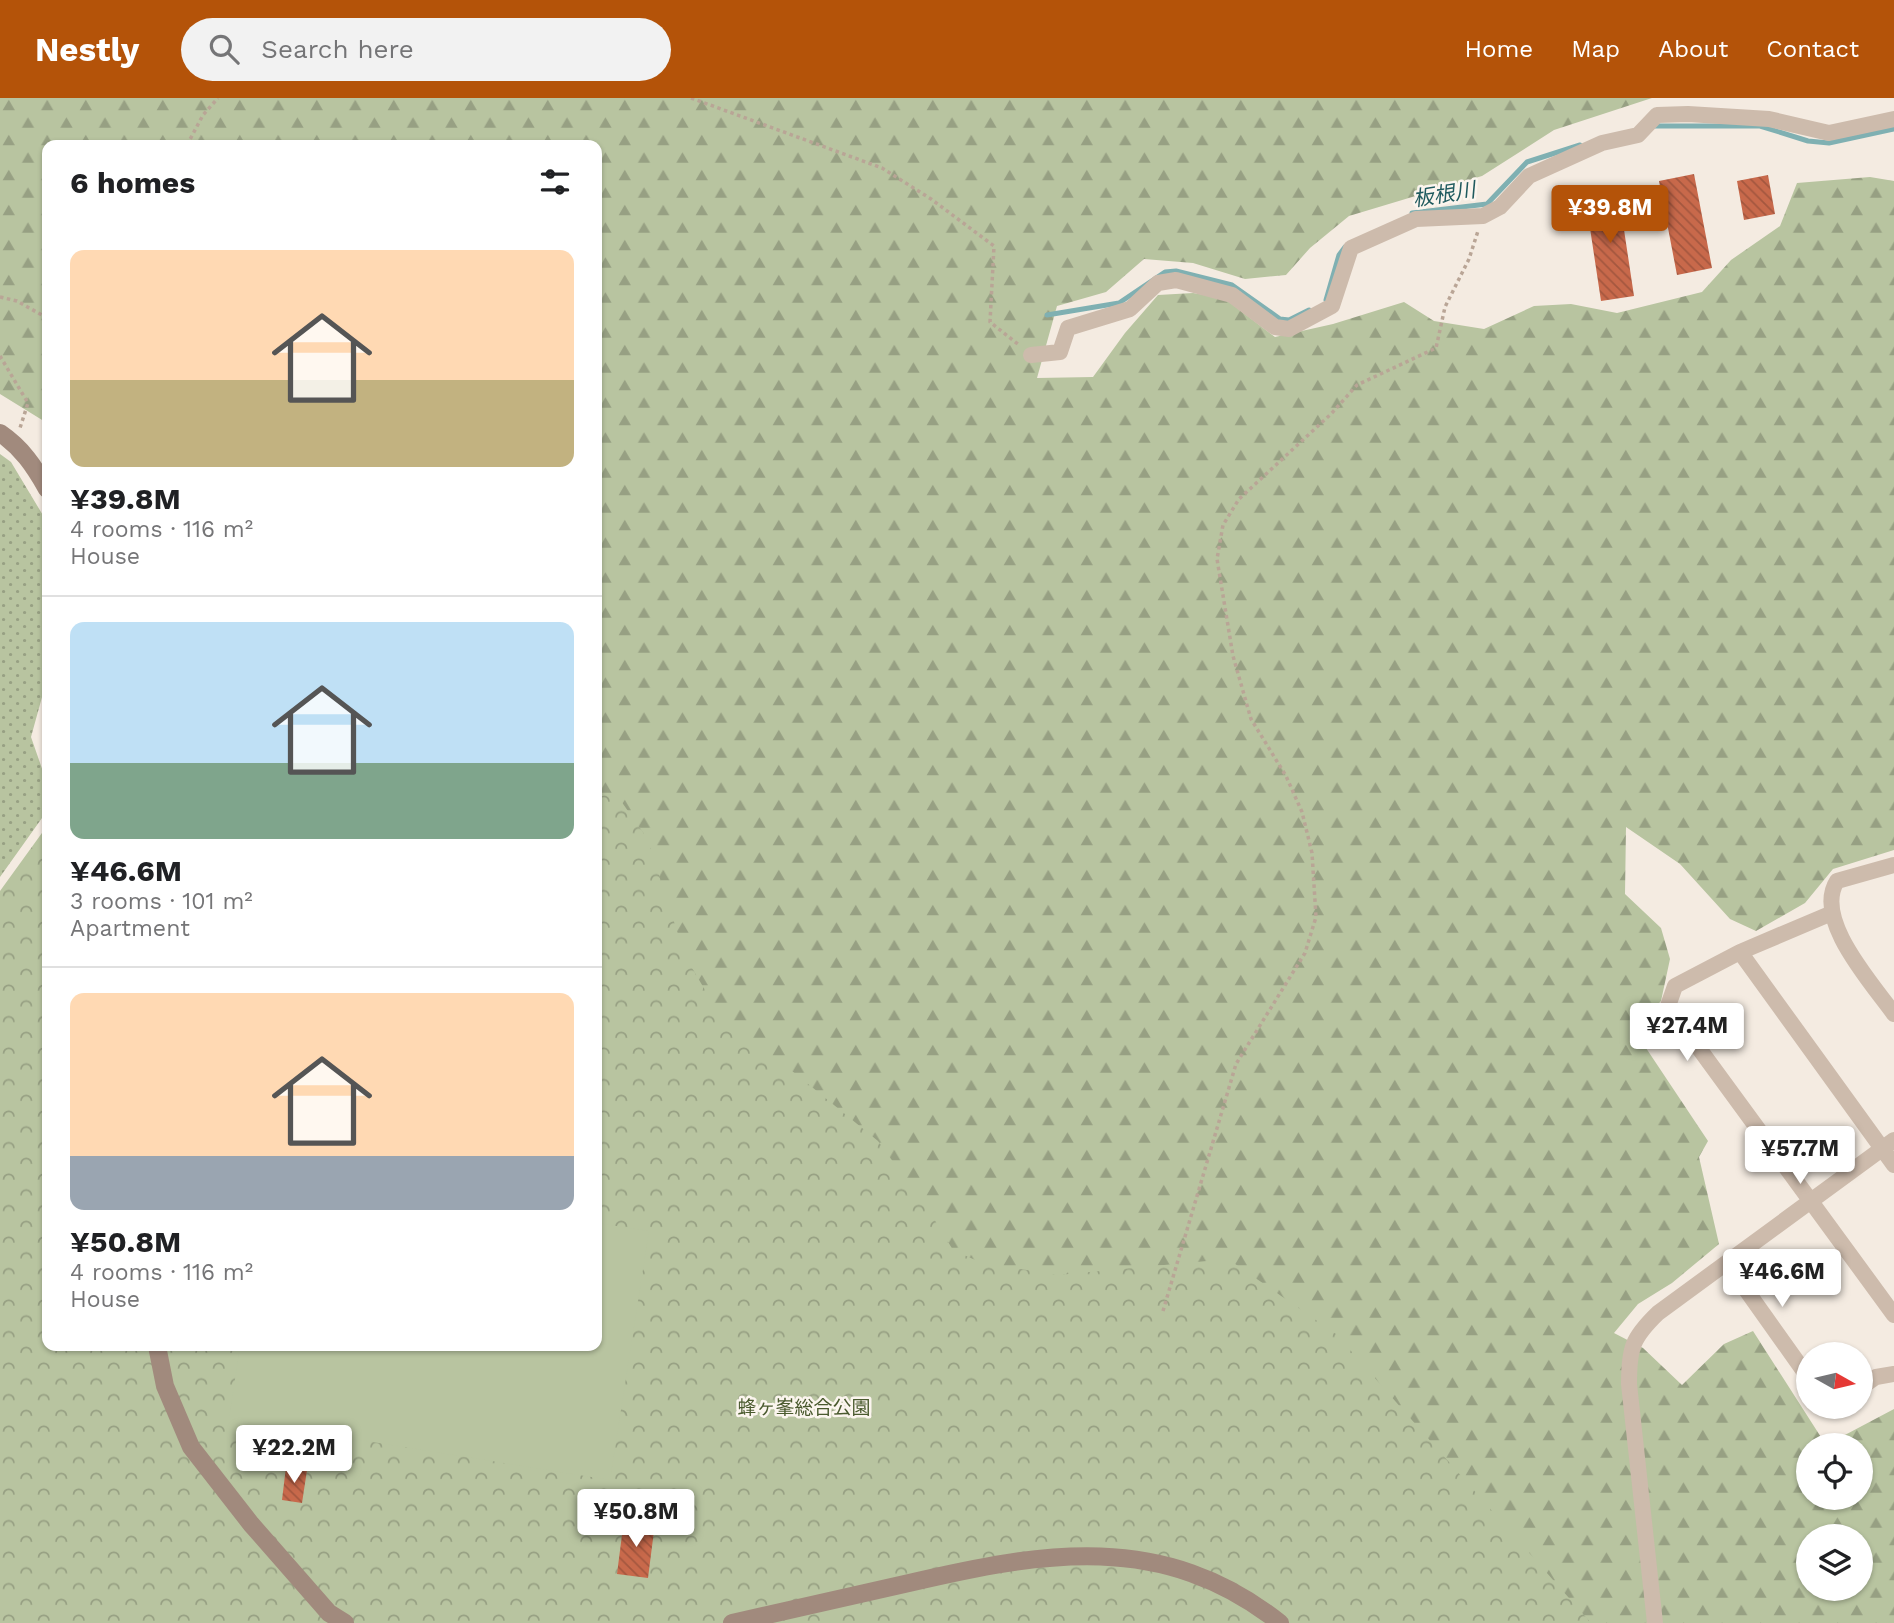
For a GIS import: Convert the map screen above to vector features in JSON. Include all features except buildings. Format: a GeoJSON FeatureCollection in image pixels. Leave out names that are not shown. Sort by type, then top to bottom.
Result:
{"type":"FeatureCollection","features":[{"type":"Feature","properties":{"kind":"street"},"geometry":{"type":"LineString","coordinates":[[1031,355],[1060,352],[1068,328],[1129,309],[1158,283],[1176,280],[1232,295],[1275,327],[1289,329],[1332,306],[1351,248],[1416,219],[1483,216],[1500,207],[1529,176],[1602,143],[1638,135],[1657,115],[1688,114],[1769,119],[1829,132],[1894,119]]}},
{"type":"Feature","properties":{"kind":"street"},"geometry":{"type":"LineString","coordinates":[[0,433],[16,443],[42,482]]}},
{"type":"Feature","properties":{"kind":"street"},"geometry":{"type":"LineString","coordinates":[[1894,865],[1837,881],[1831,890],[1832,913],[1842,942],[1894,1014]]}},
{"type":"Feature","properties":{"kind":"street"},"geometry":{"type":"LineString","coordinates":[[1832,913],[1740,952],[1675,986],[1668,1006],[1894,1315]]}},
{"type":"Feature","properties":{"kind":"street"},"geometry":{"type":"LineString","coordinates":[[1740,952],[1888,1144],[1894,1166]]}},
{"type":"Feature","properties":{"kind":"street"},"geometry":{"type":"LineString","coordinates":[[1655,1623],[1629,1353],[1639,1332],[1658,1313],[1888,1144]]}},
{"type":"Feature","properties":{"kind":"street"},"geometry":{"type":"LineString","coordinates":[[1727,1263],[1796,1360]]}},
{"type":"Feature","properties":{"kind":"street"},"geometry":{"type":"LineString","coordinates":[[158,1351],[165,1386],[191,1447],[326,1618],[345,1623]]}},
{"type":"Feature","properties":{"kind":"street"},"geometry":{"type":"LineString","coordinates":[[1873,1379],[1894,1374]]}},
{"type":"Feature","properties":{"kind":"street"},"geometry":{"type":"LineString","coordinates":[[732,1623],[986,1565],[1055,1556],[1090,1555],[1132,1559],[1186,1570],[1225,1589],[1280,1623]]}},
{"type":"Feature","properties":{"kind":"path"},"geometry":{"type":"LineString","coordinates":[[190,140],[204,115],[218,98]]}},
{"type":"Feature","properties":{"kind":"path"},"geometry":{"type":"LineString","coordinates":[[691,98],[882,168],[931,199],[994,246],[990,321],[1031,355]]}},
{"type":"Feature","properties":{"kind":"path"},"geometry":{"type":"LineString","coordinates":[[1163,1311],[1236,1064],[1305,953],[1316,917],[1312,853],[1302,812],[1286,776],[1251,719],[1233,656],[1217,559],[1223,525],[1238,499],[1331,414],[1357,385],[1436,348],[1445,306],[1469,259],[1483,216]]}},
{"type":"Feature","properties":{"kind":"path"},"geometry":{"type":"LineString","coordinates":[[0,297],[17,301],[42,315]]}},
{"type":"Feature","properties":{"kind":"path"},"geometry":{"type":"LineString","coordinates":[[0,356],[28,403],[16,443]]}},
{"type":"Feature","properties":{"kind":"green space"},"geometry":{"type":"Polygon","coordinates":[[[0,98],[1652,98],[1554,130],[1482,176],[1349,216],[1310,248],[1286,275],[1245,279],[1193,263],[1144,259],[1106,292],[1057,306],[1037,378],[1093,377],[1125,333],[1158,295],[1193,293],[1224,298],[1275,337],[1333,324],[1404,302],[1434,321],[1484,329],[1534,306],[1571,304],[1617,313],[1702,292],[1731,260],[1780,226],[1797,183],[1870,177],[1894,181],[1894,850],[1833,869],[1805,903],[1756,931],[1730,919],[1680,864],[1626,827],[1625,894],[1661,928],[1670,959],[1661,1001],[1634,1030],[1708,1141],[1699,1157],[1719,1244],[1672,1283],[1638,1304],[1614,1333],[1643,1348],[1682,1385],[1724,1344],[1753,1331],[1796,1398],[1796,1419],[1809,1419],[1818,1433],[1796,1433],[1796,1510],[1873,1510],[1873,1433],[1849,1433],[1894,1409],[1894,1623],[1530,1623],[602,1207],[602,140],[42,140],[42,420],[0,394],[0,98]]]}},
{"type":"Feature","properties":{"kind":"green space"},"geometry":{"type":"Polygon","coordinates":[[[0,454],[11,462],[42,514],[42,697],[31,737],[42,769],[42,818],[0,877],[0,454]]]}},
{"type":"Feature","properties":{"kind":"green space","name":"蜂ヶ峯総合公園"},"geometry":{"type":"Polygon","coordinates":[[[608,794],[621,801],[647,838],[685,956],[725,1024],[796,1074],[878,1141],[931,1214],[953,1250],[982,1263],[1058,1275],[1228,1259],[1336,1334],[1591,1623],[0,1623],[0,891],[42,833],[42,1351],[602,1351],[602,796],[608,794]]]}},
{"type":"Feature","properties":{"kind":"green space"},"geometry":{"type":"Polygon","coordinates":[[[602,1224],[649,1231],[610,1480],[229,1419],[239,1351],[602,1351],[602,1224]]]}},
{"type":"Feature","properties":{"kind":"waterway","name":"板根川"},"geometry":{"type":"LineString","coordinates":[[1651,126],[1760,126],[1808,141],[1829,143],[1894,129]]}},
{"type":"Feature","properties":{"kind":"waterway","name":"板根川"},"geometry":{"type":"LineString","coordinates":[[1412,213],[1487,204],[1527,162],[1580,145]]}},
{"type":"Feature","properties":{"kind":"waterway","name":"板根川"},"geometry":{"type":"LineString","coordinates":[[1326,300],[1339,255],[1345,247]]}},
{"type":"Feature","properties":{"kind":"waterway","name":"板根川"},"geometry":{"type":"LineString","coordinates":[[1047,315],[1119,303],[1165,272],[1176,271],[1232,285],[1280,319],[1289,320],[1309,310]]}}]}
